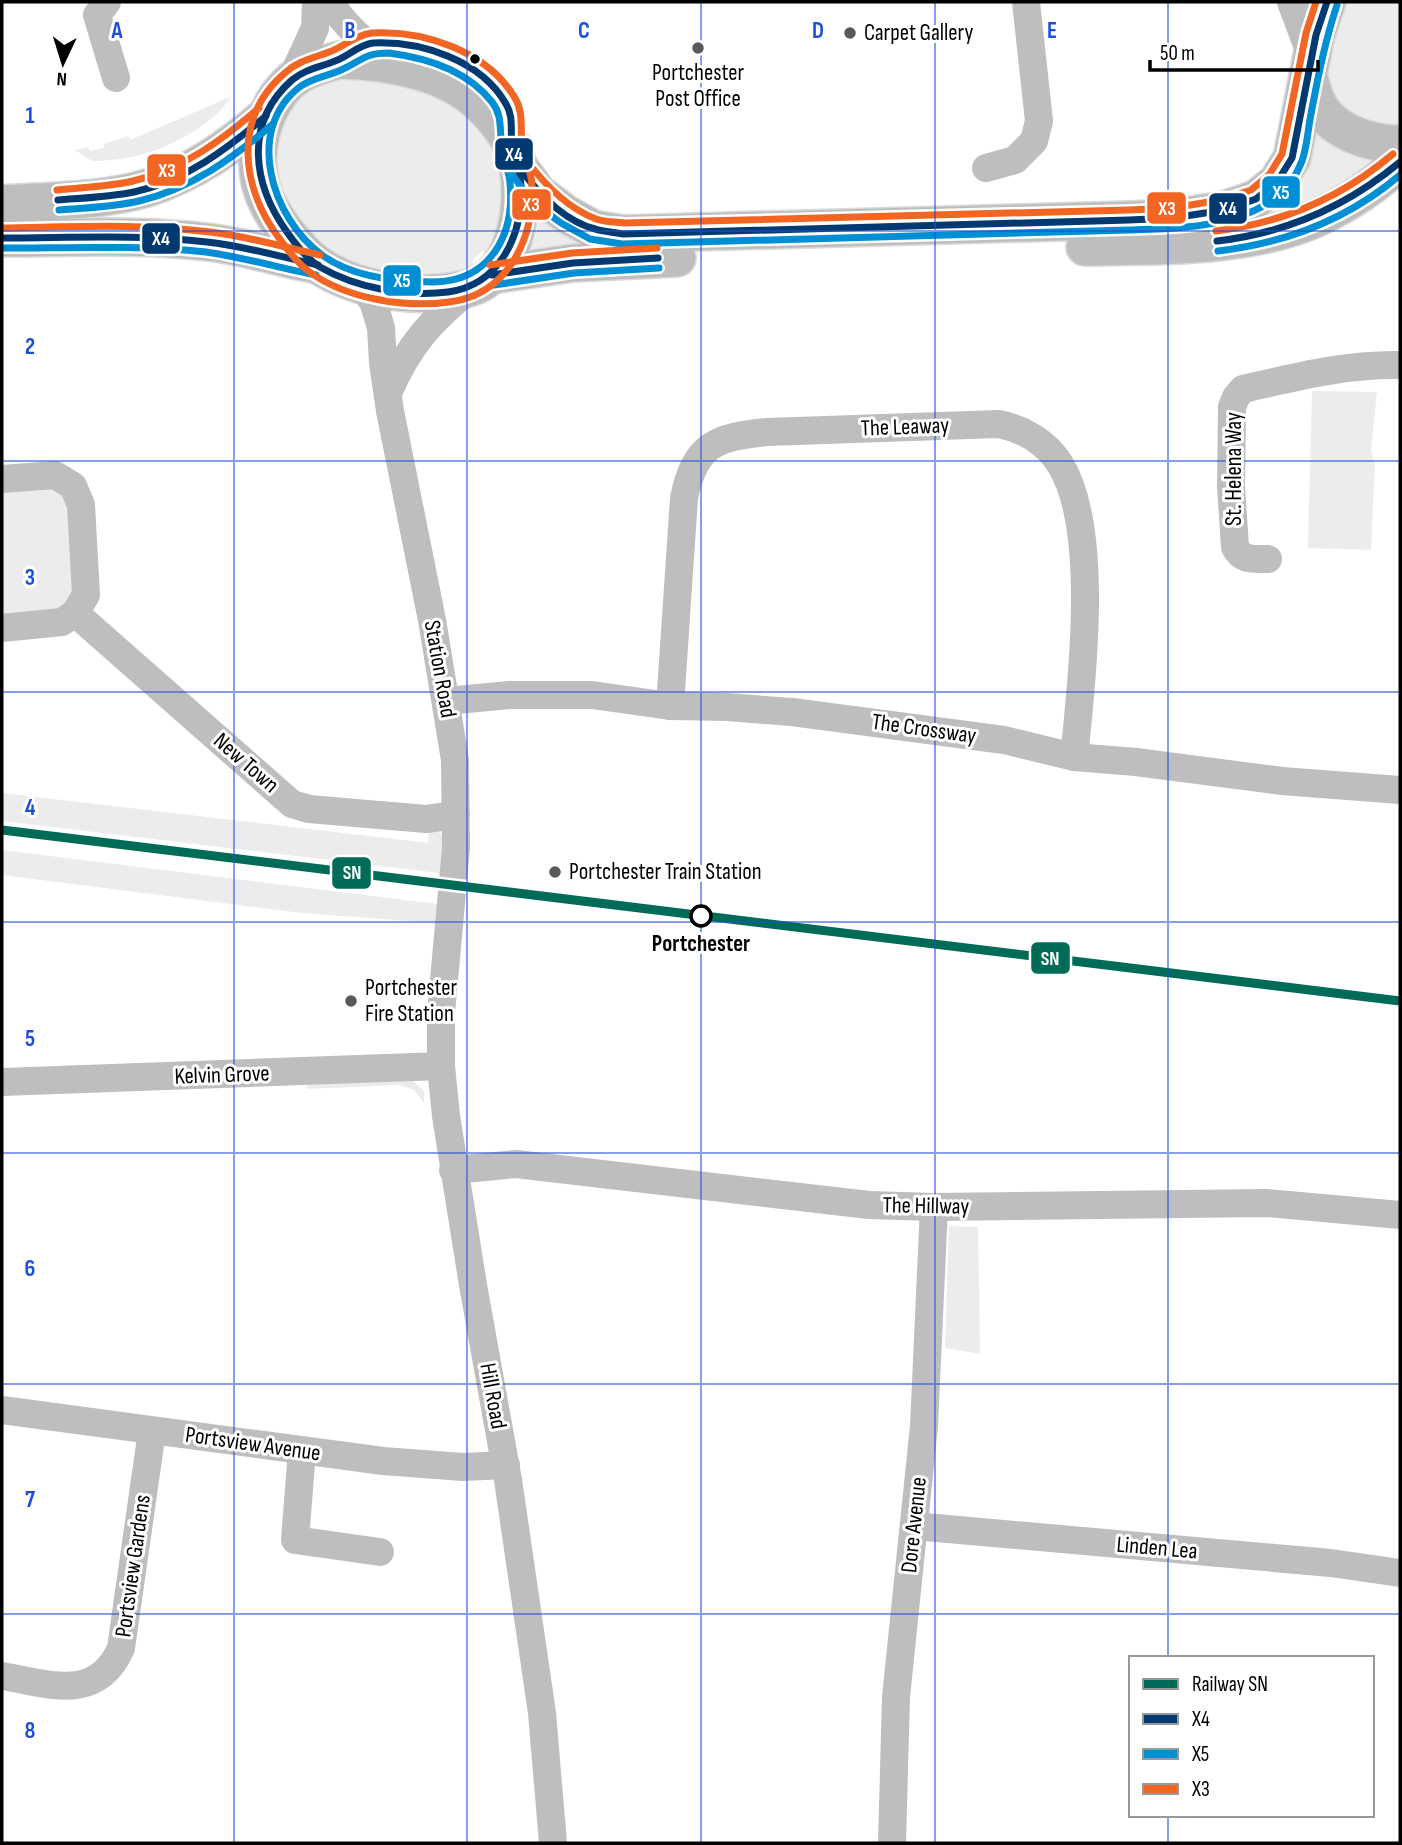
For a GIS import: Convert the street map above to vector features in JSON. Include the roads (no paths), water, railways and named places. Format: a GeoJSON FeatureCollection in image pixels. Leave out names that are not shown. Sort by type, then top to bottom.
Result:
{"type":"FeatureCollection","features":[{"type":"Feature","properties":{"kind":"main road"},"geometry":{"type":"LineString","coordinates":[[519,167],[538,193],[566,214],[593,229],[623,233],[1015,225],[1173,218],[1224,210],[1256,199],[1277,182],[1292,158],[1316,35],[1327,2]]}},
{"type":"Feature","properties":{"kind":"main road"},"geometry":{"type":"LineString","coordinates":[[2,204],[116,195],[146,188],[223,152],[266,116],[289,82],[316,67],[339,60],[374,62],[428,74],[457,88],[480,104],[499,125],[512,146],[519,167],[520,213],[509,251],[482,281]]}},
{"type":"Feature","properties":{"kind":"main road"},"geometry":{"type":"LineString","coordinates":[[1311,68],[1317,102],[1336,125],[1350,134],[1366,139],[1400,144]]}},
{"type":"Feature","properties":{"kind":"main road"},"geometry":{"type":"LineString","coordinates":[[266,116],[259,141],[259,183],[265,200],[278,221],[304,253],[318,265]]}},
{"type":"Feature","properties":{"kind":"main road"},"geometry":{"type":"LineString","coordinates":[[2,238],[174,239],[242,247],[318,265],[363,286],[412,292],[454,291],[482,281],[573,263],[629,259],[1124,246],[1230,240],[1269,233],[1309,221],[1364,191],[1400,162]]}},
{"type":"Feature","properties":{"kind":"street"},"geometry":{"type":"LineString","coordinates":[[107,2],[97,15],[116,78]]}},
{"type":"Feature","properties":{"kind":"street"},"geometry":{"type":"LineString","coordinates":[[289,82],[315,28],[316,2]]}},
{"type":"Feature","properties":{"kind":"street"},"geometry":{"type":"LineString","coordinates":[[330,2],[365,44],[413,70]]}},
{"type":"Feature","properties":{"kind":"street"},"geometry":{"type":"LineString","coordinates":[[986,168],[1015,160],[1034,141],[1039,121],[1026,2]]}},
{"type":"Feature","properties":{"kind":"street"},"geometry":{"type":"LineString","coordinates":[[1292,2],[1311,68]]}},
{"type":"Feature","properties":{"kind":"street"},"geometry":{"type":"LineString","coordinates":[[388,393],[397,370],[417,338],[448,306],[482,281]]}},
{"type":"Feature","properties":{"kind":"street","name":"Station Road"},"geometry":{"type":"LineString","coordinates":[[363,286],[374,304],[381,328],[388,393],[447,701],[455,760],[456,848],[447,949]]}},
{"type":"Feature","properties":{"kind":"street","name":"St. Helena Way"},"geometry":{"type":"LineString","coordinates":[[1268,559],[1247,559],[1239,554],[1235,547],[1231,486],[1232,407],[1236,397],[1243,389],[1353,366],[1400,365]]}},
{"type":"Feature","properties":{"kind":"street","name":"The Leaway"},"geometry":{"type":"LineString","coordinates":[[670,706],[684,498],[691,474],[705,449],[720,439],[767,432],[999,424],[1018,428],[1048,448],[1069,482],[1078,515],[1084,609],[1082,682],[1074,757]]}},
{"type":"Feature","properties":{"kind":"street"},"geometry":{"type":"LineString","coordinates":[[2,479],[55,475],[73,486],[80,505],[86,595],[75,613],[62,622],[2,628]]}},
{"type":"Feature","properties":{"kind":"street","name":"New Town"},"geometry":{"type":"LineString","coordinates":[[75,613],[292,804],[309,809],[407,818],[426,819],[456,815]]}},
{"type":"Feature","properties":{"kind":"street","name":"The Crossway"},"geometry":{"type":"LineString","coordinates":[[447,701],[550,693],[592,695],[670,706],[793,712],[1004,740],[1074,757],[1136,762],[1282,781],[1400,790]]}},
{"type":"Feature","properties":{"kind":"street","name":"Hill Road"},"geometry":{"type":"LineString","coordinates":[[447,949],[441,1013],[441,1066],[453,1170],[506,1465],[542,1713],[553,1843]]}},
{"type":"Feature","properties":{"kind":"street","name":"Kelvin Grove"},"geometry":{"type":"LineString","coordinates":[[2,1082],[441,1066]]}},
{"type":"Feature","properties":{"kind":"street","name":"The Hillway"},"geometry":{"type":"LineString","coordinates":[[453,1170],[516,1164],[869,1205],[934,1207],[1267,1203],[1400,1214]]}},
{"type":"Feature","properties":{"kind":"street","name":"Dore Avenue"},"geometry":{"type":"LineString","coordinates":[[892,1843],[896,1697],[924,1426],[934,1207]]}},
{"type":"Feature","properties":{"kind":"street","name":"Portsview Avenue"},"geometry":{"type":"LineString","coordinates":[[2,1410],[302,1451],[463,1467],[506,1465]]}},
{"type":"Feature","properties":{"kind":"street","name":"Portsview Gardens"},"geometry":{"type":"LineString","coordinates":[[2,1676],[64,1686],[79,1685],[100,1677],[114,1664],[121,1648],[152,1431]]}},
{"type":"Feature","properties":{"kind":"street"},"geometry":{"type":"LineString","coordinates":[[302,1451],[295,1540],[380,1552]]}},
{"type":"Feature","properties":{"kind":"street","name":"Linden Lea"},"geometry":{"type":"LineString","coordinates":[[914,1526],[1331,1563],[1400,1573]]}},
{"type":"Feature","properties":{"kind":"rail line","name":"SN"},"geometry":{"type":"LineString","coordinates":[[2,830],[1400,1001]]}},
{"type":"Feature","properties":{"kind":"place","name":"Carpet Gallery"},"geometry":{"type":"Point","coordinates":[850,33]}},
{"type":"Feature","properties":{"kind":"place","name":"Portchester Post Office"},"geometry":{"type":"Point","coordinates":[698,48]}},
{"type":"Feature","properties":{"kind":"place","name":"Portchester Train Station"},"geometry":{"type":"Point","coordinates":[555,872]}},
{"type":"Feature","properties":{"kind":"place","name":"Portchester"},"geometry":{"type":"Point","coordinates":[701,916]}},
{"type":"Feature","properties":{"kind":"place","name":"Portchester Fire Station"},"geometry":{"type":"Point","coordinates":[351,1001]}}]}
